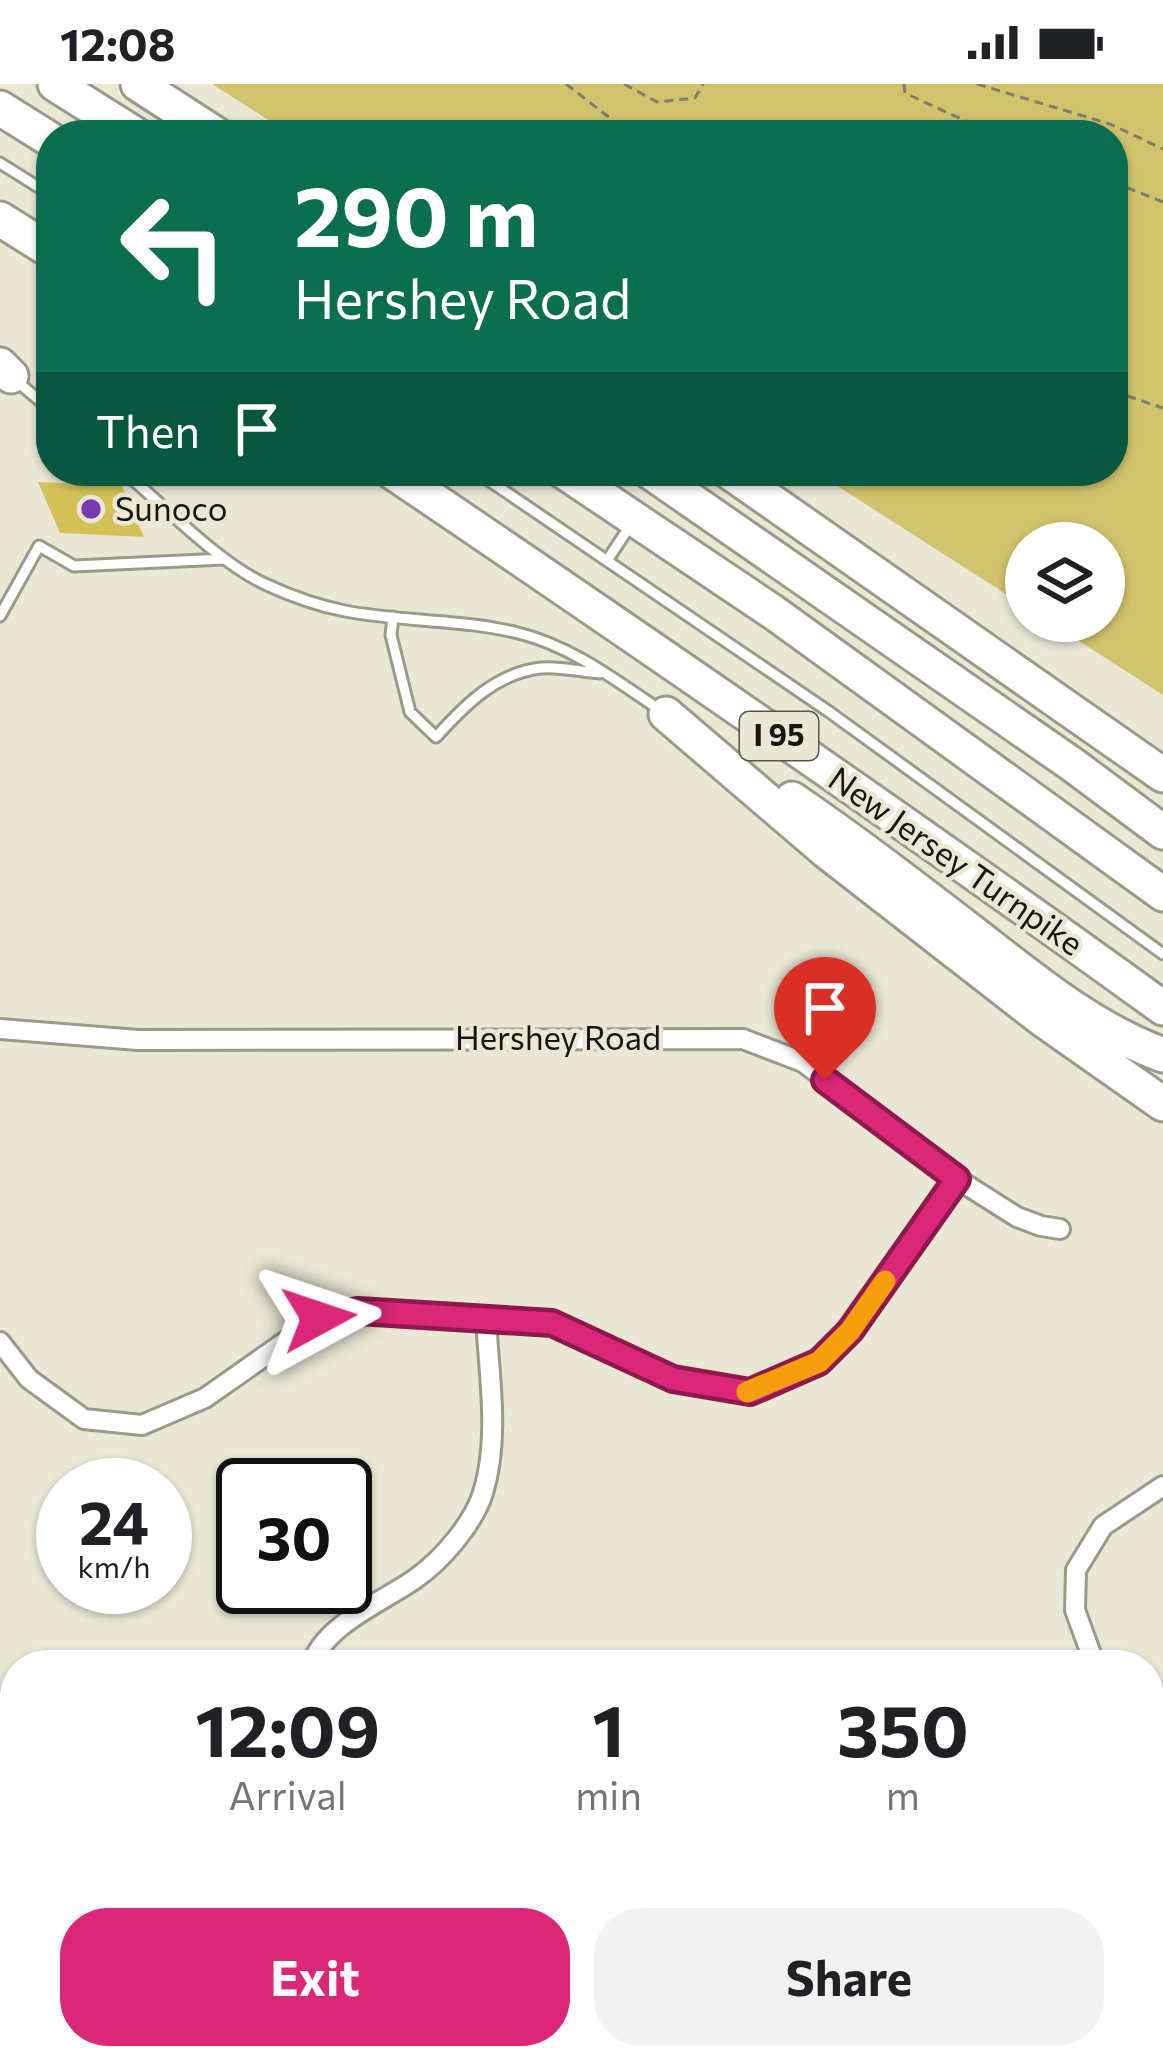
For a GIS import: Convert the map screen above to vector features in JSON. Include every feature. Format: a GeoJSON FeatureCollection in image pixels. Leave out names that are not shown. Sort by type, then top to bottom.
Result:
{"type":"FeatureCollection","features":[{"type":"Feature","properties":{"kind":"highway"},"geometry":{"type":"LineString","coordinates":[[55,84],[112,120]]}},
{"type":"Feature","properties":{"kind":"highway"},"geometry":{"type":"LineString","coordinates":[[138,84],[194,120]]}},
{"type":"Feature","properties":{"kind":"highway"},"geometry":{"type":"LineString","coordinates":[[0,108],[36,131]]}},
{"type":"Feature","properties":{"kind":"highway"},"geometry":{"type":"LineString","coordinates":[[0,219],[36,242]]}},
{"type":"Feature","properties":{"kind":"highway","name":"New Jersey Turnpike"},"geometry":{"type":"LineString","coordinates":[[413,486],[884,809],[1163,1008]]}},
{"type":"Feature","properties":{"kind":"highway"},"geometry":{"type":"LineString","coordinates":[[586,486],[773,612],[1163,894]]}},
{"type":"Feature","properties":{"kind":"highway"},"geometry":{"type":"LineString","coordinates":[[671,486],[1163,832]]}},
{"type":"Feature","properties":{"kind":"highway"},"geometry":{"type":"LineString","coordinates":[[749,486],[1163,776]]}},
{"type":"Feature","properties":{"kind":"highway"},"geometry":{"type":"LineString","coordinates":[[666,714],[833,827],[1055,996],[1155,1052]]}},
{"type":"Feature","properties":{"kind":"highway"},"geometry":{"type":"LineString","coordinates":[[666,714],[826,851],[1042,1018],[1163,1104]]}},
{"type":"Feature","properties":{"kind":"street","name":"Hershey Road"},"geometry":{"type":"LineString","coordinates":[[0,1029],[138,1040],[742,1039],[802,1062],[957,1179],[1017,1217],[1060,1229]]}},
{"type":"Feature","properties":{"kind":"street"},"geometry":{"type":"LineString","coordinates":[[0,1342],[29,1378],[84,1419],[142,1425],[205,1397],[319,1318],[358,1311],[552,1323],[673,1379],[750,1392],[819,1362],[850,1331],[957,1179]]}},
{"type":"Feature","properties":{"kind":"street"},"geometry":{"type":"LineString","coordinates":[[317,1650],[354,1616],[419,1576],[454,1540],[481,1498],[492,1454],[486,1319]]}},
{"type":"Feature","properties":{"kind":"street"},"geometry":{"type":"LineString","coordinates":[[1090,1650],[1076,1610],[1076,1570],[1103,1526],[1163,1486]]}},
{"type":"Feature","properties":{"kind":"lane"},"geometry":{"type":"LineString","coordinates":[[0,163],[36,186]]}},
{"type":"Feature","properties":{"kind":"lane"},"geometry":{"type":"LineString","coordinates":[[4,370],[36,397]]}},
{"type":"Feature","properties":{"kind":"lane"},"geometry":{"type":"LineString","coordinates":[[141,486],[226,559],[262,583],[345,611],[522,634],[557,646],[666,714]]}},
{"type":"Feature","properties":{"kind":"lane"},"geometry":{"type":"LineString","coordinates":[[498,486],[847,724],[1163,954]]}},
{"type":"Feature","properties":{"kind":"lane"},"geometry":{"type":"LineString","coordinates":[[608,559],[635,519]]}},
{"type":"Feature","properties":{"kind":"lane"},"geometry":{"type":"LineString","coordinates":[[0,616],[39,547],[74,566],[226,559]]}},
{"type":"Feature","properties":{"kind":"lane"},"geometry":{"type":"LineString","coordinates":[[393,616],[391,634],[410,712],[436,737],[466,705],[508,675],[544,668],[605,674]]}},
{"type":"Feature","properties":{"kind":"path"},"geometry":{"type":"LineString","coordinates":[[566,84],[613,120]]}},
{"type":"Feature","properties":{"kind":"path"},"geometry":{"type":"LineString","coordinates":[[624,84],[657,102],[695,98],[703,84]]}},
{"type":"Feature","properties":{"kind":"path"},"geometry":{"type":"LineString","coordinates":[[904,84],[905,93],[964,120]]}},
{"type":"Feature","properties":{"kind":"path"},"geometry":{"type":"LineString","coordinates":[[977,84],[1097,120]]}},
{"type":"Feature","properties":{"kind":"path"},"geometry":{"type":"LineString","coordinates":[[1128,132],[1163,149]]}},
{"type":"Feature","properties":{"kind":"path"},"geometry":{"type":"LineString","coordinates":[[1128,188],[1163,202]]}},
{"type":"Feature","properties":{"kind":"path"},"geometry":{"type":"LineString","coordinates":[[1128,396],[1163,408]]}},
{"type":"Feature","properties":{"kind":"shaded area"},"geometry":{"type":"Polygon","coordinates":[[[212,84],[1163,84],[1163,695],[1081,642],[1125,642],[1125,522],[1005,522],[1005,594],[837,486],[1128,486],[1128,120],[268,120],[212,84]]]}},
{"type":"Feature","properties":{"kind":"building","name":"Sunoco"},"geometry":{"type":"Polygon","coordinates":[[[40,486],[122,486],[144,537],[60,533],[40,486]]]}},
{"type":"Feature","properties":{"kind":"slow traffic"},"geometry":{"type":"LineString","coordinates":[[747,1392],[819,1362],[850,1331],[885,1281]]}},
{"type":"Feature","properties":{"kind":"place","name":"Sunoco"},"geometry":{"type":"Point","coordinates":[91,509]}},
{"type":"Feature","properties":{"kind":"route"},"geometry":{"type":"LineString","coordinates":[[319,1318],[358,1311],[552,1323],[673,1379],[750,1392],[819,1362],[850,1331],[957,1179],[825,1080]]}}]}
